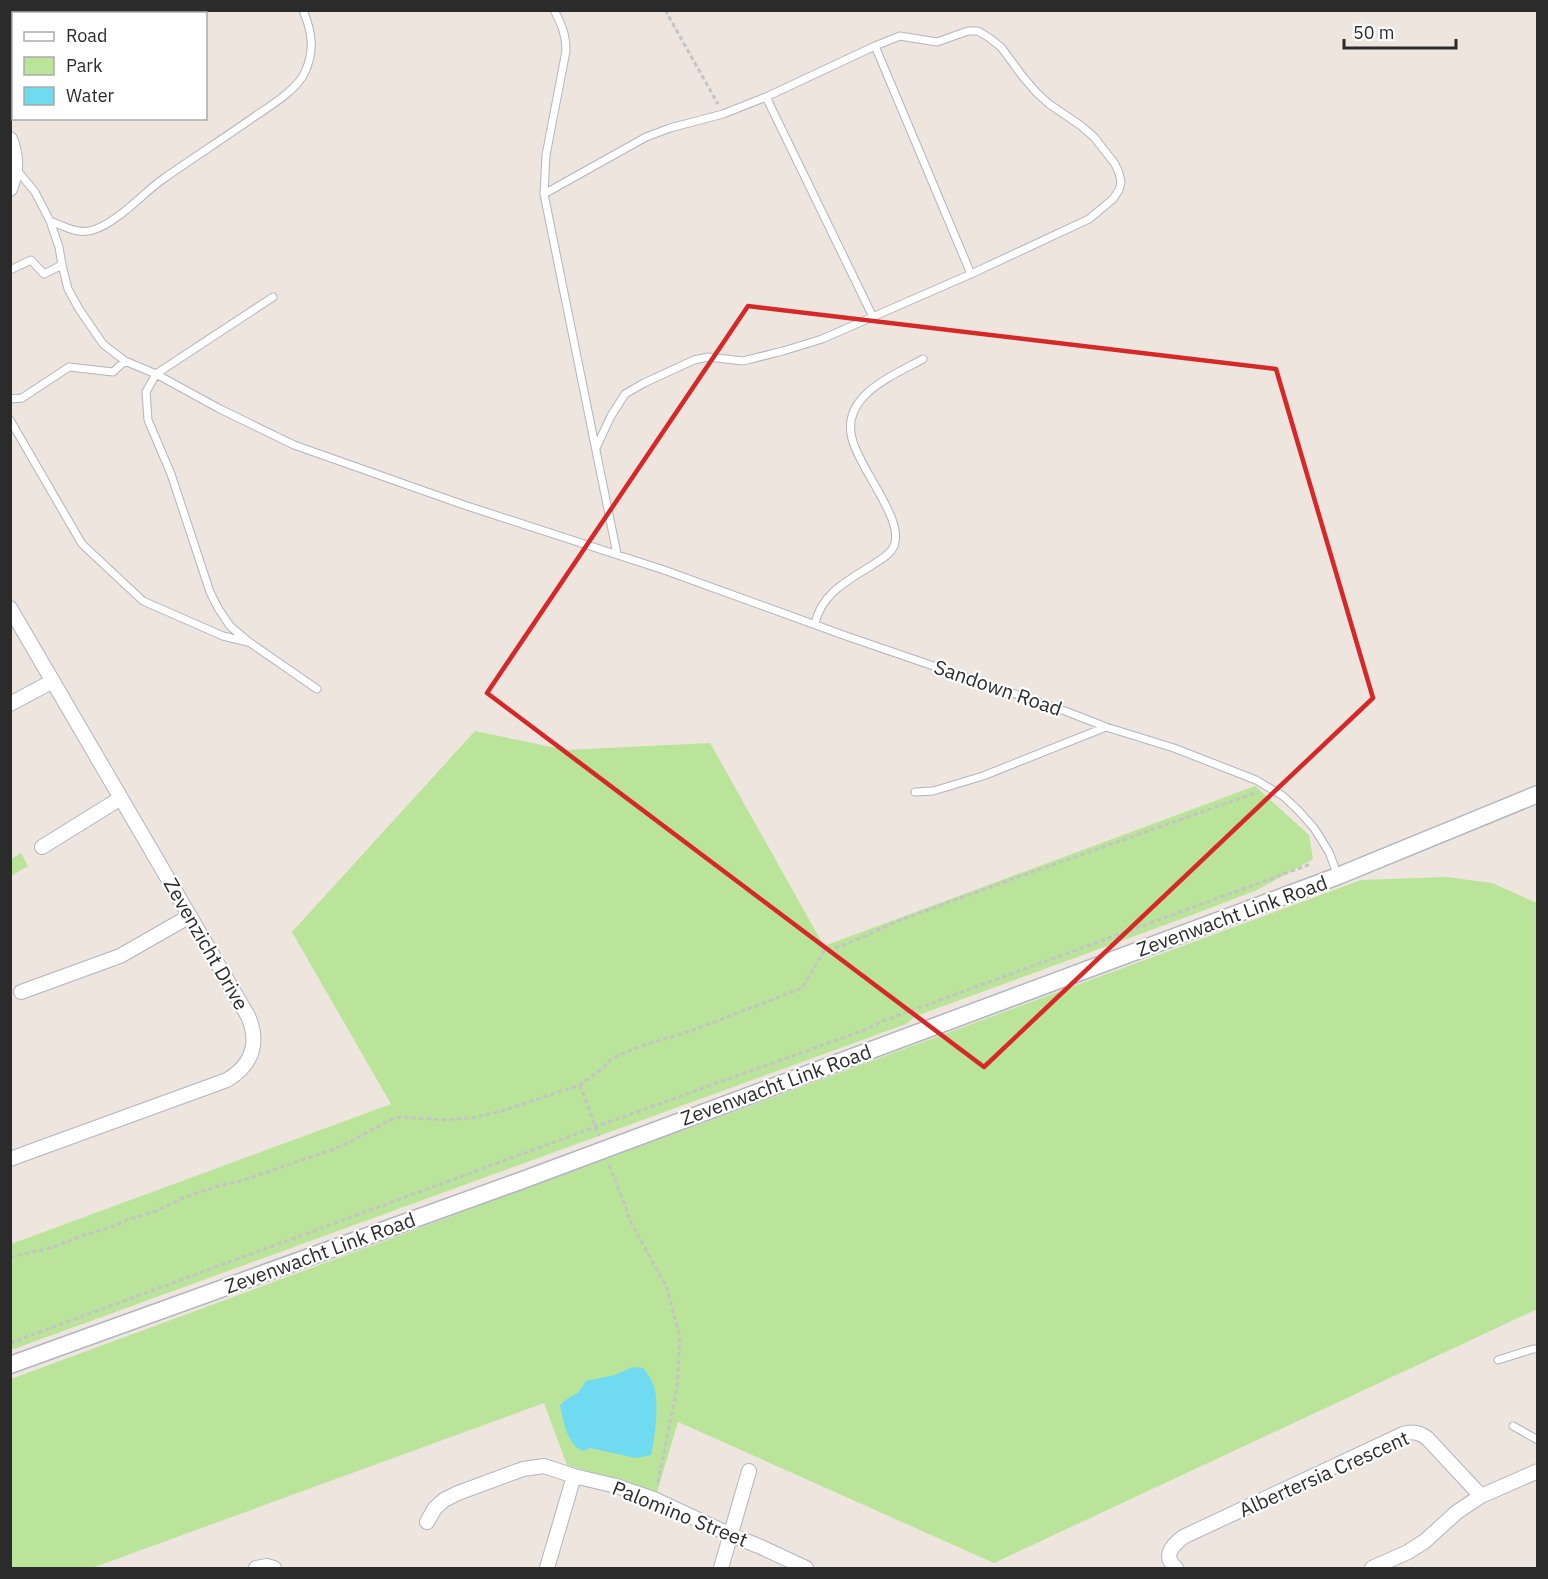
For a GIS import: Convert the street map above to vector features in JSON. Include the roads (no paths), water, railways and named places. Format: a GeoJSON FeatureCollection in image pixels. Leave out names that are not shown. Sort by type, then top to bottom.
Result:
{"type":"FeatureCollection","features":[{"type":"Feature","properties":{"kind":"street"},"geometry":{"type":"LineString","coordinates":[[10,139],[16,169],[10,189]]}},
{"type":"Feature","properties":{"kind":"street","name":"Zevenzicht Drive"},"geometry":{"type":"LineString","coordinates":[[10,608],[248,1016],[252,1025],[254,1044],[247,1061],[235,1075],[227,1080],[10,1159]]}},
{"type":"Feature","properties":{"kind":"street"},"geometry":{"type":"LineString","coordinates":[[10,704],[53,681]]}},
{"type":"Feature","properties":{"kind":"street","name":"Zevenwacht Link Road"},"geometry":{"type":"LineString","coordinates":[[10,1365],[604,1150],[1338,876],[1538,794]]}},
{"type":"Feature","properties":{"kind":"street"},"geometry":{"type":"LineString","coordinates":[[42,847],[121,798]]}},
{"type":"Feature","properties":{"kind":"street"},"geometry":{"type":"LineString","coordinates":[[21,992],[120,956],[190,916]]}},
{"type":"Feature","properties":{"kind":"street","name":"Albertersia Crescent"},"geometry":{"type":"LineString","coordinates":[[1176,1569],[1169,1558],[1170,1551],[1173,1545],[1183,1537],[1403,1434],[1415,1432],[1422,1434],[1481,1496]]}},
{"type":"Feature","properties":{"kind":"street","name":"Palomino Street"},"geometry":{"type":"LineString","coordinates":[[427,1522],[435,1508],[458,1493],[522,1469],[544,1466],[654,1499],[806,1569]]}},
{"type":"Feature","properties":{"kind":"street"},"geometry":{"type":"LineString","coordinates":[[721,1569],[749,1471]]}},
{"type":"Feature","properties":{"kind":"street"},"geometry":{"type":"LineString","coordinates":[[1372,1569],[1425,1541],[1457,1512],[1481,1496],[1538,1471]]}},
{"type":"Feature","properties":{"kind":"street"},"geometry":{"type":"LineString","coordinates":[[547,1569],[574,1476]]}},
{"type":"Feature","properties":{"kind":"street"},"geometry":{"type":"LineString","coordinates":[[256,1569],[267,1566],[274,1569]]}},
{"type":"Feature","properties":{"kind":"lane"},"geometry":{"type":"LineString","coordinates":[[50,221],[77,232],[105,226],[162,180],[284,97],[304,75],[312,55],[311,38],[303,10]]}},
{"type":"Feature","properties":{"kind":"lane"},"geometry":{"type":"LineString","coordinates":[[554,10],[563,26],[566,51],[546,156],[544,194],[617,554]]}},
{"type":"Feature","properties":{"kind":"lane"},"geometry":{"type":"LineString","coordinates":[[544,194],[646,137],[723,114],[766,97],[900,36],[937,42],[968,31],[978,31],[1001,47],[1037,93],[1094,137],[1115,164],[1121,182],[1113,199],[1089,219],[822,339],[743,361],[708,357],[694,360],[645,383],[626,394],[611,416],[596,448]]}},
{"type":"Feature","properties":{"kind":"lane"},"geometry":{"type":"LineString","coordinates":[[875,46],[971,274]]}},
{"type":"Feature","properties":{"kind":"lane"},"geometry":{"type":"LineString","coordinates":[[766,97],[873,317]]}},
{"type":"Feature","properties":{"kind":"lane","name":"Sandown Road"},"geometry":{"type":"LineString","coordinates":[[16,169],[35,192],[50,221],[59,247],[68,289],[103,344],[125,361],[156,374],[220,410],[294,445],[464,505],[664,570],[1106,727],[1174,748],[1256,780],[1283,796],[1314,828],[1329,852],[1338,876]]}},
{"type":"Feature","properties":{"kind":"lane"},"geometry":{"type":"LineString","coordinates":[[10,270],[31,260],[44,274],[62,265]]}},
{"type":"Feature","properties":{"kind":"lane"},"geometry":{"type":"LineString","coordinates":[[273,297],[156,374],[146,392],[148,420],[171,474],[210,592],[218,608],[230,626],[249,642],[317,689]]}},
{"type":"Feature","properties":{"kind":"lane"},"geometry":{"type":"LineString","coordinates":[[815,624],[818,613],[831,593],[886,556],[894,545],[895,531],[891,517],[855,447],[850,432],[850,419],[855,408],[868,392],[923,359]]}},
{"type":"Feature","properties":{"kind":"lane"},"geometry":{"type":"LineString","coordinates":[[10,399],[22,398],[69,367],[113,372],[125,361]]}},
{"type":"Feature","properties":{"kind":"lane"},"geometry":{"type":"LineString","coordinates":[[10,420],[82,544],[143,601],[223,636],[249,642]]}},
{"type":"Feature","properties":{"kind":"lane"},"geometry":{"type":"LineString","coordinates":[[915,792],[933,790],[983,776],[1106,727]]}},
{"type":"Feature","properties":{"kind":"lane"},"geometry":{"type":"LineString","coordinates":[[1498,1360],[1538,1349]]}},
{"type":"Feature","properties":{"kind":"lane"},"geometry":{"type":"LineString","coordinates":[[1513,1426],[1538,1440]]}},
{"type":"Feature","properties":{"kind":"water"},"geometry":{"type":"Polygon","coordinates":[[[633,1367],[643,1368],[655,1391],[656,1420],[651,1455],[636,1458],[590,1448],[583,1451],[578,1448],[569,1438],[560,1405],[578,1393],[586,1381],[615,1375],[633,1367]]]}}]}
